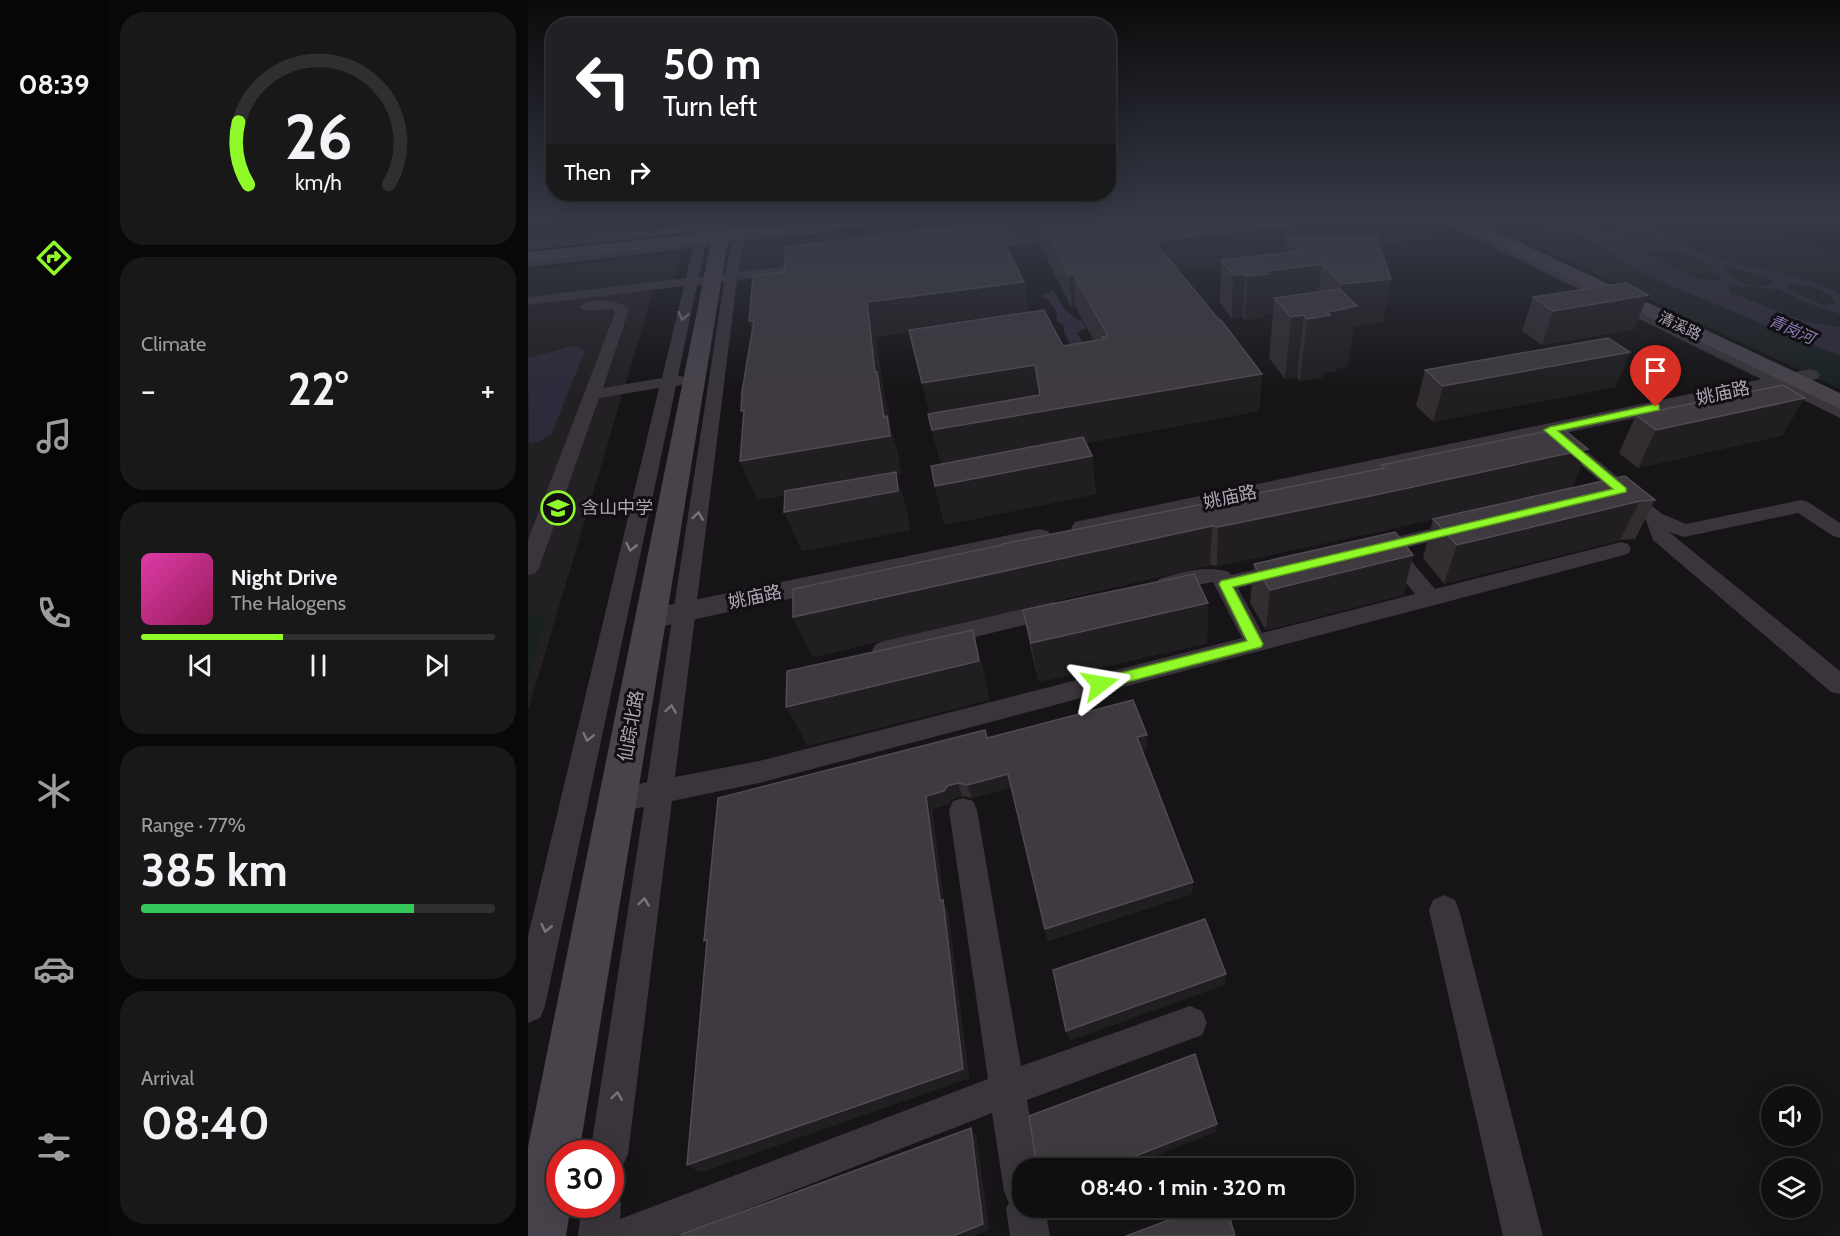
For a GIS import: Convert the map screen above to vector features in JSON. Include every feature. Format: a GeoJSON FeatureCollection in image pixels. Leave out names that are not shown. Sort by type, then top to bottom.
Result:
{"type":"FeatureCollection","features":[{"type":"Feature","properties":{"kind":"main road","name":"仙踪北路"},"geometry":{"type":"LineString","coordinates":[[538,1236],[712,276]]}},
{"type":"Feature","properties":{"kind":"main road","name":"清溪路"},"geometry":{"type":"LineString","coordinates":[[1586,276],[1840,402]]}},
{"type":"Feature","properties":{"kind":"main road","name":"清溪路"},"geometry":{"type":"LineString","coordinates":[[1792,379],[1840,389]]}},
{"type":"Feature","properties":{"kind":"street"},"geometry":{"type":"LineString","coordinates":[[528,1006],[711,276]]}},
{"type":"Feature","properties":{"kind":"street"},"geometry":{"type":"LineString","coordinates":[[611,1140],[732,276]]}},
{"type":"Feature","properties":{"kind":"street"},"geometry":{"type":"LineString","coordinates":[[528,301],[738,276]]}},
{"type":"Feature","properties":{"kind":"street"},"geometry":{"type":"LineString","coordinates":[[1566,276],[1792,379],[1840,413]]}},
{"type":"Feature","properties":{"kind":"street"},"geometry":{"type":"LineString","coordinates":[[528,314],[601,305],[622,309],[528,568]]}},
{"type":"Feature","properties":{"kind":"street"},"geometry":{"type":"LineString","coordinates":[[592,394],[693,379]]}},
{"type":"Feature","properties":{"kind":"street","name":"姚庙路"},"geometry":{"type":"LineString","coordinates":[[650,619],[1792,379]]}},
{"type":"Feature","properties":{"kind":"street"},"geometry":{"type":"LineString","coordinates":[[1550,430],[1655,518],[1684,531],[1801,506],[1840,532]]}},
{"type":"Feature","properties":{"kind":"street"},"geometry":{"type":"LineString","coordinates":[[1599,495],[1622,490]]}},
{"type":"Feature","properties":{"kind":"street"},"geometry":{"type":"LineString","coordinates":[[1655,518],[1660,535],[1840,685]]}},
{"type":"Feature","properties":{"kind":"street"},"geometry":{"type":"LineString","coordinates":[[1353,554],[1477,525]]}},
{"type":"Feature","properties":{"kind":"street"},"geometry":{"type":"LineString","coordinates":[[1388,546],[1431,599]]}},
{"type":"Feature","properties":{"kind":"street"},"geometry":{"type":"LineString","coordinates":[[618,800],[759,771],[1621,549]]}},
{"type":"Feature","properties":{"kind":"street"},"geometry":{"type":"LineString","coordinates":[[1226,584],[1307,565]]}},
{"type":"Feature","properties":{"kind":"street"},"geometry":{"type":"LineString","coordinates":[[1142,590],[1211,574],[1221,577],[1256,644]]}},
{"type":"Feature","properties":{"kind":"street"},"geometry":{"type":"LineString","coordinates":[[862,655],[1073,606]]}},
{"type":"Feature","properties":{"kind":"street"},"geometry":{"type":"LineString","coordinates":[[963,810],[1018,1158]]}},
{"type":"Feature","properties":{"kind":"street"},"geometry":{"type":"LineString","coordinates":[[1444,910],[1522,1236]]}},
{"type":"Feature","properties":{"kind":"street"},"geometry":{"type":"LineString","coordinates":[[627,1236],[1007,1089],[1190,1023]]}},
{"type":"Feature","properties":{"kind":"street"},"geometry":{"type":"LineString","coordinates":[[598,1236],[600,1218]]}},
{"type":"Feature","properties":{"kind":"street"},"geometry":{"type":"LineString","coordinates":[[1027,1218],[1030,1236]]}},
{"type":"Feature","properties":{"kind":"shaded area"},"geometry":{"type":"Polygon","coordinates":[[[528,276],[675,276],[674,281],[528,299],[528,276]]]}},
{"type":"Feature","properties":{"kind":"shaded area"},"geometry":{"type":"Polygon","coordinates":[[[1599,276],[1840,276],[1840,389],[1599,276]]]}},
{"type":"Feature","properties":{"kind":"shaded area","name":"含山中学"},"geometry":{"type":"Polygon","coordinates":[[[654,289],[528,710],[528,305],[654,289]]]}},
{"type":"Feature","properties":{"kind":"shaded area"},"geometry":{"type":"Polygon","coordinates":[[[548,613],[528,680],[528,617],[548,613]]]}},
{"type":"Feature","properties":{"kind":"water","name":"青岗河"},"geometry":{"type":"Polygon","coordinates":[[[1650,276],[1692,276],[1720,281],[1720,276],[1730,276],[1741,283],[1753,286],[1773,283],[1771,280],[1758,276],[1791,276],[1815,282],[1840,294],[1840,314],[1777,289],[1735,286],[1729,288],[1731,293],[1803,321],[1840,327],[1840,356],[1650,276]],[[1795,284],[1786,286],[1787,289],[1824,305],[1836,302],[1828,294],[1812,287],[1795,284]]]}},
{"type":"Feature","properties":{"kind":"water"},"geometry":{"type":"Polygon","coordinates":[[[1054,290],[1065,309],[1083,322],[1086,328],[1077,333],[1088,351],[1075,353],[1064,332],[1064,325],[1057,322],[1056,311],[1047,298],[1042,298],[1041,296],[1054,290]]]}},
{"type":"Feature","properties":{"kind":"water"},"geometry":{"type":"Polygon","coordinates":[[[572,346],[585,350],[551,435],[538,442],[529,443],[528,358],[572,346]]]}},
{"type":"Feature","properties":{"kind":"building"},"geometry":{"type":"Polygon","coordinates":[[[753,276],[1021,276],[1024,282],[867,302],[875,372],[877,372],[884,417],[887,416],[890,436],[740,461],[744,410],[741,411],[742,392],[754,320],[749,321],[753,276]]]}},
{"type":"Feature","properties":{"kind":"building"},"geometry":{"type":"Polygon","coordinates":[[[1074,276],[1183,276],[1221,320],[1262,374],[932,430],[928,414],[1040,395],[1035,365],[922,383],[909,330],[1044,310],[1063,346],[1104,339],[1102,337],[1108,336],[1074,276]]]}},
{"type":"Feature","properties":{"kind":"building"},"geometry":{"type":"Polygon","coordinates":[[[1333,276],[1390,276],[1391,279],[1341,284],[1333,276]]]}},
{"type":"Feature","properties":{"kind":"building"},"geometry":{"type":"Polygon","coordinates":[[[1626,283],[1648,295],[1553,311],[1533,297],[1626,283]]]}},
{"type":"Feature","properties":{"kind":"building"},"geometry":{"type":"Polygon","coordinates":[[[1340,289],[1357,306],[1327,312],[1330,315],[1307,319],[1304,315],[1291,317],[1274,298],[1340,289]]]}},
{"type":"Feature","properties":{"kind":"building"},"geometry":{"type":"Polygon","coordinates":[[[1608,338],[1630,352],[1443,386],[1425,370],[1608,338]]]}},
{"type":"Feature","properties":{"kind":"building"},"geometry":{"type":"Polygon","coordinates":[[[1783,385],[1805,398],[1656,430],[1636,415],[1783,385]]]}},
{"type":"Feature","properties":{"kind":"building"},"geometry":{"type":"Polygon","coordinates":[[[1562,428],[1588,449],[1380,494],[1218,527],[1212,526],[793,617],[793,589],[1002,544],[1384,468],[1381,465],[1562,428]]]}},
{"type":"Feature","properties":{"kind":"building"},"geometry":{"type":"Polygon","coordinates":[[[1083,437],[1092,456],[935,486],[931,466],[1083,437]]]}},
{"type":"Feature","properties":{"kind":"building"},"geometry":{"type":"Polygon","coordinates":[[[896,472],[898,491],[784,512],[785,491],[896,472]]]}},
{"type":"Feature","properties":{"kind":"building"},"geometry":{"type":"Polygon","coordinates":[[[1625,476],[1655,500],[1640,501],[1457,545],[1433,519],[1625,476]]]}},
{"type":"Feature","properties":{"kind":"building"},"geometry":{"type":"Polygon","coordinates":[[[1395,532],[1413,555],[1270,590],[1254,564],[1395,532]]]}},
{"type":"Feature","properties":{"kind":"building"},"geometry":{"type":"Polygon","coordinates":[[[1194,574],[1208,603],[1031,643],[1023,610],[1194,574]]]}},
{"type":"Feature","properties":{"kind":"building"},"geometry":{"type":"Polygon","coordinates":[[[973,630],[979,661],[786,707],[787,671],[973,630]]]}},
{"type":"Feature","properties":{"kind":"building"},"geometry":{"type":"Polygon","coordinates":[[[1133,700],[1147,735],[1137,737],[1193,882],[1045,929],[1008,774],[967,785],[958,783],[947,786],[944,791],[926,796],[940,901],[943,900],[963,1069],[687,1165],[707,940],[704,941],[718,798],[985,730],[987,738],[1133,700]]]}},
{"type":"Feature","properties":{"kind":"building"},"geometry":{"type":"Polygon","coordinates":[[[1205,919],[1226,974],[1066,1031],[1053,970],[1205,919]]]}},
{"type":"Feature","properties":{"kind":"building"},"geometry":{"type":"Polygon","coordinates":[[[1195,1054],[1217,1124],[1130,1158],[1036,1158],[1029,1116],[1195,1054]]]}},
{"type":"Feature","properties":{"kind":"building"},"geometry":{"type":"Polygon","coordinates":[[[971,1128],[983,1224],[953,1236],[681,1236],[682,1234],[971,1128]]]}},
{"type":"Feature","properties":{"kind":"building"},"geometry":{"type":"Polygon","coordinates":[[[1174,1218],[1230,1218],[1235,1236],[1126,1236],[1174,1218]]]}},
{"type":"Feature","properties":{"kind":"place","name":"含山中学"},"geometry":{"type":"Point","coordinates":[558,508]}},
{"type":"Feature","properties":{"kind":"route"},"geometry":{"type":"LineString","coordinates":[[1100,684],[1256,644],[1226,584],[1622,490],[1550,430],[1656,407]]}}]}
